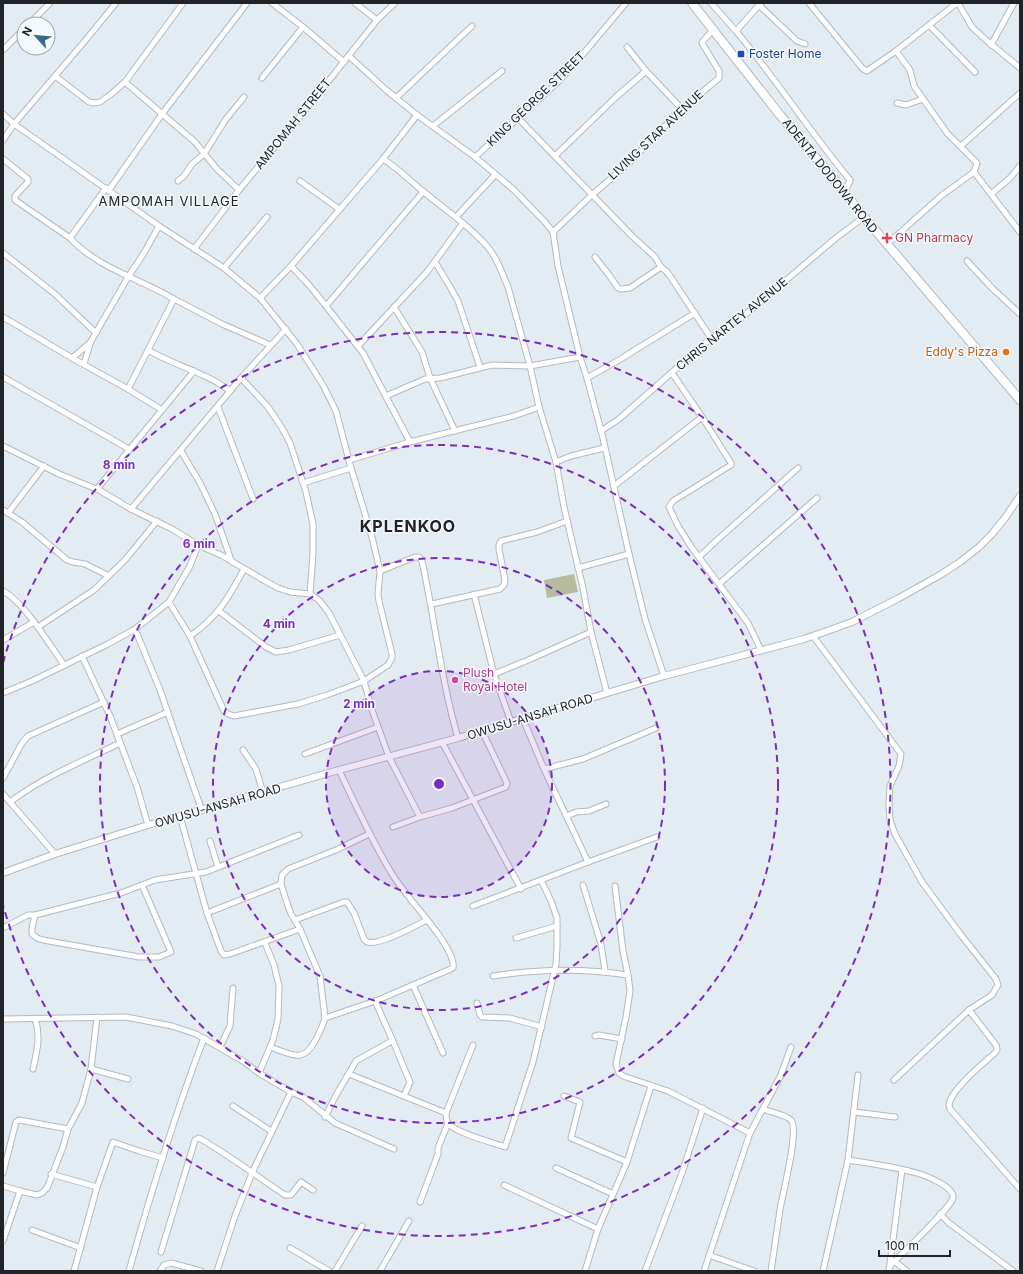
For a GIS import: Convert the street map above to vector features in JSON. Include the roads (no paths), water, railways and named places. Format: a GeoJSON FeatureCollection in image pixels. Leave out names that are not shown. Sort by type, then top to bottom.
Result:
{"type":"FeatureCollection","features":[{"type":"Feature","properties":{"kind":"main road","name":"ADENTA DODOWA ROAD"},"geometry":{"type":"LineString","coordinates":[[692,3],[780,115],[886,244],[1020,400]]}},
{"type":"Feature","properties":{"kind":"street"},"geometry":{"type":"LineString","coordinates":[[37,16],[50,3]]}},
{"type":"Feature","properties":{"kind":"street"},"geometry":{"type":"LineString","coordinates":[[3,140],[14,124],[116,3]]}},
{"type":"Feature","properties":{"kind":"street"},"geometry":{"type":"LineString","coordinates":[[55,76],[89,102],[100,102],[125,82],[183,3]]}},
{"type":"Feature","properties":{"kind":"street"},"geometry":{"type":"LineString","coordinates":[[70,238],[247,3]]}},
{"type":"Feature","properties":{"kind":"street"},"geometry":{"type":"LineString","coordinates":[[272,3],[344,62]]}},
{"type":"Feature","properties":{"kind":"street"},"geometry":{"type":"LineString","coordinates":[[355,3],[377,20]]}},
{"type":"Feature","properties":{"kind":"street","name":"AMPOMAH STREET"},"geometry":{"type":"LineString","coordinates":[[194,249],[239,190],[377,20],[395,3]]}},
{"type":"Feature","properties":{"kind":"street","name":"KING GEORGE STREET"},"geometry":{"type":"LineString","coordinates":[[475,157],[559,81],[590,47],[626,3]]}},
{"type":"Feature","properties":{"kind":"street"},"geometry":{"type":"LineString","coordinates":[[711,3],[736,31],[779,86],[820,143],[850,180],[844,192]]}},
{"type":"Feature","properties":{"kind":"street"},"geometry":{"type":"LineString","coordinates":[[809,3],[865,70],[868,71],[957,3],[971,25],[1020,68]]}},
{"type":"Feature","properties":{"kind":"street"},"geometry":{"type":"LineString","coordinates":[[992,45],[1014,3]]}},
{"type":"Feature","properties":{"kind":"street"},"geometry":{"type":"LineString","coordinates":[[736,31],[760,4],[797,41],[805,44]]}},
{"type":"Feature","properties":{"kind":"street"},"geometry":{"type":"LineString","coordinates":[[929,25],[975,72]]}},
{"type":"Feature","properties":{"kind":"street"},"geometry":{"type":"LineString","coordinates":[[396,98],[472,26]]}},
{"type":"Feature","properties":{"kind":"street"},"geometry":{"type":"LineString","coordinates":[[262,78],[303,27]]}},
{"type":"Feature","properties":{"kind":"street","name":"LIVING STAR AVENUE"},"geometry":{"type":"LineString","coordinates":[[553,232],[630,162],[682,109],[720,76],[719,71],[702,43],[713,30]]}},
{"type":"Feature","properties":{"kind":"street"},"geometry":{"type":"LineString","coordinates":[[3,50],[16,37]]}},
{"type":"Feature","properties":{"kind":"street"},"geometry":{"type":"LineString","coordinates":[[627,47],[646,71],[682,109]]}},
{"type":"Feature","properties":{"kind":"street"},"geometry":{"type":"LineString","coordinates":[[886,244],[941,196],[974,172],[977,163],[946,133],[914,86],[910,70],[896,51]]}},
{"type":"Feature","properties":{"kind":"street"},"geometry":{"type":"LineString","coordinates":[[349,56],[396,98],[475,157],[514,190],[553,232],[558,266],[580,357],[601,431],[645,619],[664,676]]}},
{"type":"Feature","properties":{"kind":"street"},"geometry":{"type":"LineString","coordinates":[[433,126],[502,71]]}},
{"type":"Feature","properties":{"kind":"street"},"geometry":{"type":"LineString","coordinates":[[555,156],[616,97],[646,71]]}},
{"type":"Feature","properties":{"kind":"street"},"geometry":{"type":"LineString","coordinates":[[125,82],[196,142],[204,154],[239,190]]}},
{"type":"Feature","properties":{"kind":"street"},"geometry":{"type":"LineString","coordinates":[[961,146],[1020,93]]}},
{"type":"Feature","properties":{"kind":"street"},"geometry":{"type":"LineString","coordinates":[[178,181],[184,176],[192,164],[204,154],[230,114],[244,97]]}},
{"type":"Feature","properties":{"kind":"street"},"geometry":{"type":"LineString","coordinates":[[897,104],[906,105],[923,99]]}},
{"type":"Feature","properties":{"kind":"street"},"geometry":{"type":"LineString","coordinates":[[3,114],[14,124],[159,226],[224,268],[260,298],[286,329],[309,362],[332,400],[372,537],[380,571],[378,594],[392,658],[388,665],[364,681],[327,695],[298,704],[234,716],[224,711],[190,636],[168,602]]}},
{"type":"Feature","properties":{"kind":"street"},"geometry":{"type":"LineString","coordinates":[[260,298],[291,266],[383,159],[417,115]]}},
{"type":"Feature","properties":{"kind":"street"},"geometry":{"type":"LineString","coordinates":[[518,118],[632,236],[655,257],[661,268],[667,272],[672,279],[711,338]]}},
{"type":"Feature","properties":{"kind":"street"},"geometry":{"type":"LineString","coordinates":[[3,159],[28,179],[28,182],[15,196],[15,200],[70,238],[89,255],[128,277],[222,324],[270,345]]}},
{"type":"Feature","properties":{"kind":"street"},"geometry":{"type":"LineString","coordinates":[[383,159],[394,166],[423,192],[456,217],[486,245],[503,275],[508,287],[530,366],[539,407],[556,462],[591,632],[607,693]]}},
{"type":"Feature","properties":{"kind":"street"},"geometry":{"type":"LineString","coordinates":[[991,194],[1010,178],[1020,166]]}},
{"type":"Feature","properties":{"kind":"street"},"geometry":{"type":"LineString","coordinates":[[974,172],[1020,232]]}},
{"type":"Feature","properties":{"kind":"street"},"geometry":{"type":"LineString","coordinates":[[456,217],[496,175]]}},
{"type":"Feature","properties":{"kind":"street"},"geometry":{"type":"LineString","coordinates":[[300,180],[339,209]]}},
{"type":"Feature","properties":{"kind":"street"},"geometry":{"type":"LineString","coordinates":[[326,306],[423,192]]}},
{"type":"Feature","properties":{"kind":"street"},"geometry":{"type":"LineString","coordinates":[[224,268],[267,217]]}},
{"type":"Feature","properties":{"kind":"street","name":"CHRIS NARTEY AVENUE"},"geometry":{"type":"LineString","coordinates":[[601,431],[619,419],[711,338],[740,319],[836,238],[864,217]]}},
{"type":"Feature","properties":{"kind":"street"},"geometry":{"type":"LineString","coordinates":[[358,346],[412,289],[435,262],[463,223]]}},
{"type":"Feature","properties":{"kind":"street"},"geometry":{"type":"LineString","coordinates":[[84,364],[90,343],[159,226]]}},
{"type":"Feature","properties":{"kind":"street"},"geometry":{"type":"LineString","coordinates":[[3,253],[55,294],[96,333]]}},
{"type":"Feature","properties":{"kind":"street"},"geometry":{"type":"LineString","coordinates":[[594,258],[618,288],[621,289],[630,288],[661,268]]}},
{"type":"Feature","properties":{"kind":"street"},"geometry":{"type":"LineString","coordinates":[[967,261],[992,288],[1020,314]]}},
{"type":"Feature","properties":{"kind":"street"},"geometry":{"type":"LineString","coordinates":[[435,262],[458,301],[480,367]]}},
{"type":"Feature","properties":{"kind":"street"},"geometry":{"type":"LineString","coordinates":[[291,266],[309,285],[358,346],[368,361],[410,442]]}},
{"type":"Feature","properties":{"kind":"street"},"geometry":{"type":"LineString","coordinates":[[128,389],[174,299]]}},
{"type":"Feature","properties":{"kind":"street"},"geometry":{"type":"LineString","coordinates":[[394,307],[422,352],[427,364],[430,378],[455,431]]}},
{"type":"Feature","properties":{"kind":"street"},"geometry":{"type":"LineString","coordinates":[[587,378],[619,360],[694,313]]}},
{"type":"Feature","properties":{"kind":"street"},"geometry":{"type":"LineString","coordinates":[[3,317],[162,410]]}},
{"type":"Feature","properties":{"kind":"street"},"geometry":{"type":"LineString","coordinates":[[131,509],[230,391],[286,329]]}},
{"type":"Feature","properties":{"kind":"street"},"geometry":{"type":"LineString","coordinates":[[72,358],[90,343]]}},
{"type":"Feature","properties":{"kind":"street"},"geometry":{"type":"LineString","coordinates":[[148,350],[217,381],[230,391]]}},
{"type":"Feature","properties":{"kind":"street"},"geometry":{"type":"LineString","coordinates":[[386,396],[416,382],[430,378],[440,378],[480,367],[492,365],[530,366],[580,357]]}},
{"type":"Feature","properties":{"kind":"street"},"geometry":{"type":"LineString","coordinates":[[97,489],[194,371]]}},
{"type":"Feature","properties":{"kind":"street"},"geometry":{"type":"LineString","coordinates":[[672,373],[720,443],[731,465],[673,501],[669,507],[678,526],[699,558],[748,622],[761,650]]}},
{"type":"Feature","properties":{"kind":"street"},"geometry":{"type":"LineString","coordinates":[[3,377],[129,449]]}},
{"type":"Feature","properties":{"kind":"street"},"geometry":{"type":"LineString","coordinates":[[242,378],[268,407],[282,428],[290,443],[303,482],[310,506],[313,524],[313,554],[310,594]]}},
{"type":"Feature","properties":{"kind":"street"},"geometry":{"type":"LineString","coordinates":[[218,407],[253,499]]}},
{"type":"Feature","properties":{"kind":"street"},"geometry":{"type":"LineString","coordinates":[[349,460],[410,442],[514,416],[539,407]]}},
{"type":"Feature","properties":{"kind":"street"},"geometry":{"type":"LineString","coordinates":[[614,486],[702,417]]}},
{"type":"Feature","properties":{"kind":"street"},"geometry":{"type":"LineString","coordinates":[[3,446],[97,489],[198,545],[212,550],[231,560],[278,588],[290,592],[310,594],[322,604],[329,613],[364,681],[389,757],[420,817]]}},
{"type":"Feature","properties":{"kind":"street"},"geometry":{"type":"LineString","coordinates":[[556,462],[571,456],[604,448]]}},
{"type":"Feature","properties":{"kind":"street"},"geometry":{"type":"LineString","coordinates":[[181,451],[200,483],[215,514],[231,560]]}},
{"type":"Feature","properties":{"kind":"street"},"geometry":{"type":"LineString","coordinates":[[44,466],[5,512],[22,522],[66,560],[85,564],[109,576]]}},
{"type":"Feature","properties":{"kind":"street"},"geometry":{"type":"LineString","coordinates":[[303,482],[351,468]]}},
{"type":"Feature","properties":{"kind":"street"},"geometry":{"type":"LineString","coordinates":[[699,558],[798,468]]}},
{"type":"Feature","properties":{"kind":"street","name":"OWUSU-ANSAH ROAD"},"geometry":{"type":"LineString","coordinates":[[3,873],[55,854],[148,825],[339,770],[458,738],[664,676],[813,636],[852,622],[940,575],[979,547],[1005,518],[1020,496]]}},
{"type":"Feature","properties":{"kind":"street"},"geometry":{"type":"LineString","coordinates":[[719,584],[817,498]]}},
{"type":"Feature","properties":{"kind":"street"},"geometry":{"type":"LineString","coordinates":[[38,627],[65,608],[86,596],[109,576],[135,549],[156,521]]}},
{"type":"Feature","properties":{"kind":"street"},"geometry":{"type":"LineString","coordinates":[[432,604],[500,589],[504,585],[505,580],[499,550],[501,541],[537,532],[567,521]]}},
{"type":"Feature","properties":{"kind":"street"},"geometry":{"type":"LineString","coordinates":[[3,693],[64,665],[135,629],[168,602],[190,566],[198,545]]}},
{"type":"Feature","properties":{"kind":"street"},"geometry":{"type":"LineString","coordinates":[[578,568],[629,554]]}},
{"type":"Feature","properties":{"kind":"street"},"geometry":{"type":"LineString","coordinates":[[380,571],[415,557],[422,561],[432,604],[444,684],[458,738]]}},
{"type":"Feature","properties":{"kind":"street"},"geometry":{"type":"LineString","coordinates":[[190,636],[211,620],[219,611],[244,569]]}},
{"type":"Feature","properties":{"kind":"street"},"geometry":{"type":"LineString","coordinates":[[3,592],[13,597],[34,622],[64,665]]}},
{"type":"Feature","properties":{"kind":"street"},"geometry":{"type":"LineString","coordinates":[[474,594],[494,674],[511,722]]}},
{"type":"Feature","properties":{"kind":"street"},"geometry":{"type":"LineString","coordinates":[[219,611],[266,648],[276,652],[340,635]]}},
{"type":"Feature","properties":{"kind":"street"},"geometry":{"type":"LineString","coordinates":[[3,640],[34,622]]}},
{"type":"Feature","properties":{"kind":"street"},"geometry":{"type":"LineString","coordinates":[[135,629],[160,690],[202,810]]}},
{"type":"Feature","properties":{"kind":"street"},"geometry":{"type":"LineString","coordinates":[[494,674],[591,632]]}},
{"type":"Feature","properties":{"kind":"street"},"geometry":{"type":"LineString","coordinates":[[813,636],[901,754],[890,786],[890,820],[895,834],[922,882],[996,979],[998,985],[992,995],[969,1010],[894,1080]]}},
{"type":"Feature","properties":{"kind":"street"},"geometry":{"type":"LineString","coordinates":[[82,656],[104,702],[117,734],[137,787],[148,825]]}},
{"type":"Feature","properties":{"kind":"street"},"geometry":{"type":"LineString","coordinates":[[3,778],[22,743],[28,736],[104,702]]}},
{"type":"Feature","properties":{"kind":"street"},"geometry":{"type":"LineString","coordinates":[[117,734],[168,712]]}},
{"type":"Feature","properties":{"kind":"street"},"geometry":{"type":"LineString","coordinates":[[523,719],[544,769],[588,862]]}},
{"type":"Feature","properties":{"kind":"street"},"geometry":{"type":"LineString","coordinates":[[305,754],[378,727]]}},
{"type":"Feature","properties":{"kind":"street"},"geometry":{"type":"LineString","coordinates":[[544,769],[583,758],[656,728]]}},
{"type":"Feature","properties":{"kind":"street"},"geometry":{"type":"LineString","coordinates":[[393,827],[505,788],[507,785],[482,731]]}},
{"type":"Feature","properties":{"kind":"street"},"geometry":{"type":"LineString","coordinates":[[442,742],[521,889]]}},
{"type":"Feature","properties":{"kind":"street"},"geometry":{"type":"LineString","coordinates":[[10,802],[26,790],[67,768],[120,743]]}},
{"type":"Feature","properties":{"kind":"street"},"geometry":{"type":"LineString","coordinates":[[243,750],[256,770],[263,793]]}},
{"type":"Feature","properties":{"kind":"street"},"geometry":{"type":"LineString","coordinates":[[325,1018],[375,1001],[450,970],[454,966],[442,940],[393,876],[369,834],[339,770]]}},
{"type":"Feature","properties":{"kind":"street"},"geometry":{"type":"LineString","coordinates":[[3,794],[55,854]]}},
{"type":"Feature","properties":{"kind":"street"},"geometry":{"type":"LineString","coordinates":[[567,816],[576,812],[589,811],[606,804]]}},
{"type":"Feature","properties":{"kind":"street"},"geometry":{"type":"LineString","coordinates":[[180,816],[207,913],[221,951],[224,954],[230,954],[300,930]]}},
{"type":"Feature","properties":{"kind":"street"},"geometry":{"type":"LineString","coordinates":[[270,1047],[298,1056],[305,1054],[310,1051],[322,1028],[325,1018],[320,976],[289,909],[281,884],[282,875],[288,869],[336,850],[369,834]]}},
{"type":"Feature","properties":{"kind":"street"},"geometry":{"type":"LineString","coordinates":[[3,928],[28,915],[35,915],[121,893],[155,880],[206,872],[299,835]]}},
{"type":"Feature","properties":{"kind":"street"},"geometry":{"type":"LineString","coordinates":[[473,906],[657,837]]}},
{"type":"Feature","properties":{"kind":"street"},"geometry":{"type":"LineString","coordinates":[[210,841],[218,867]]}},
{"type":"Feature","properties":{"kind":"street"},"geometry":{"type":"LineString","coordinates":[[448,1123],[454,1128],[505,1147],[533,1062],[554,970],[557,946],[556,918],[551,901],[541,880]]}},
{"type":"Feature","properties":{"kind":"street"},"geometry":{"type":"LineString","coordinates":[[35,915],[32,934],[37,938],[139,957],[159,957],[171,952],[142,884]]}},
{"type":"Feature","properties":{"kind":"street"},"geometry":{"type":"LineString","coordinates":[[207,913],[281,884]]}},
{"type":"Feature","properties":{"kind":"street"},"geometry":{"type":"LineString","coordinates":[[583,885],[601,944],[605,971]]}},
{"type":"Feature","properties":{"kind":"street"},"geometry":{"type":"LineString","coordinates":[[615,886],[623,951],[630,991],[616,1064],[619,1073],[623,1076],[668,1091],[750,1133]]}},
{"type":"Feature","properties":{"kind":"street"},"geometry":{"type":"LineString","coordinates":[[295,920],[347,902],[354,913],[364,939],[367,942],[373,943],[391,937],[427,920]]}},
{"type":"Feature","properties":{"kind":"street"},"geometry":{"type":"LineString","coordinates":[[516,938],[557,926]]}},
{"type":"Feature","properties":{"kind":"street"},"geometry":{"type":"LineString","coordinates":[[260,1072],[273,1040],[278,1019],[279,986],[274,965],[265,942]]}},
{"type":"Feature","properties":{"kind":"street"},"geometry":{"type":"LineString","coordinates":[[493,976],[519,972],[554,970],[605,971],[628,975]]}},
{"type":"Feature","properties":{"kind":"street"},"geometry":{"type":"LineString","coordinates":[[413,985],[443,1053]]}},
{"type":"Feature","properties":{"kind":"street"},"geometry":{"type":"LineString","coordinates":[[220,1047],[230,1026],[233,988]]}},
{"type":"Feature","properties":{"kind":"street"},"geometry":{"type":"LineString","coordinates":[[375,1001],[410,1082],[404,1096]]}},
{"type":"Feature","properties":{"kind":"street"},"geometry":{"type":"LineString","coordinates":[[477,1003],[480,1015],[482,1017],[510,1018],[542,1027]]}},
{"type":"Feature","properties":{"kind":"street"},"geometry":{"type":"LineString","coordinates":[[969,1010],[996,1045],[997,1049],[996,1052],[971,1074],[951,1097],[948,1105],[1020,1188]]}},
{"type":"Feature","properties":{"kind":"street"},"geometry":{"type":"LineString","coordinates":[[3,1186],[37,1195],[42,1193],[47,1188],[51,1174],[63,1147],[68,1129],[82,1104],[91,1069],[97,1017]]}},
{"type":"Feature","properties":{"kind":"street"},"geometry":{"type":"LineString","coordinates":[[3,1019],[126,1017],[157,1023],[196,1034],[243,1061],[291,1092],[303,1097],[325,1117],[335,1123],[394,1149]]}},
{"type":"Feature","properties":{"kind":"street"},"geometry":{"type":"LineString","coordinates":[[33,1069],[39,1042],[38,1026],[35,1018]]}},
{"type":"Feature","properties":{"kind":"street"},"geometry":{"type":"LineString","coordinates":[[595,1036],[599,1035],[622,1039]]}},
{"type":"Feature","properties":{"kind":"street"},"geometry":{"type":"LineString","coordinates":[[129,1271],[163,1158],[189,1078],[204,1038]]}},
{"type":"Feature","properties":{"kind":"street"},"geometry":{"type":"LineString","coordinates":[[325,1117],[356,1061],[390,1042],[392,1039]]}},
{"type":"Feature","properties":{"kind":"street"},"geometry":{"type":"LineString","coordinates":[[420,1202],[448,1123],[446,1113],[473,1045]]}},
{"type":"Feature","properties":{"kind":"street"},"geometry":{"type":"LineString","coordinates":[[704,1271],[750,1133],[780,1077],[791,1047]]}},
{"type":"Feature","properties":{"kind":"street"},"geometry":{"type":"LineString","coordinates":[[91,1069],[128,1079]]}},
{"type":"Feature","properties":{"kind":"street"},"geometry":{"type":"LineString","coordinates":[[349,1074],[446,1113]]}},
{"type":"Feature","properties":{"kind":"street"},"geometry":{"type":"LineString","coordinates":[[823,1271],[848,1160],[858,1075]]}},
{"type":"Feature","properties":{"kind":"street"},"geometry":{"type":"LineString","coordinates":[[585,1271],[598,1229],[627,1162],[651,1086]]}},
{"type":"Feature","properties":{"kind":"street"},"geometry":{"type":"LineString","coordinates":[[217,1271],[235,1216],[252,1173],[291,1092]]}},
{"type":"Feature","properties":{"kind":"street"},"geometry":{"type":"LineString","coordinates":[[564,1096],[580,1102],[571,1138],[627,1162]]}},
{"type":"Feature","properties":{"kind":"street"},"geometry":{"type":"LineString","coordinates":[[233,1106],[271,1131]]}},
{"type":"Feature","properties":{"kind":"street"},"geometry":{"type":"LineString","coordinates":[[645,1271],[682,1173],[702,1108]]}},
{"type":"Feature","properties":{"kind":"street"},"geometry":{"type":"LineString","coordinates":[[763,1110],[788,1118],[794,1125],[793,1141],[780,1209],[771,1271]]}},
{"type":"Feature","properties":{"kind":"street"},"geometry":{"type":"LineString","coordinates":[[854,1112],[895,1117]]}},
{"type":"Feature","properties":{"kind":"street"},"geometry":{"type":"LineString","coordinates":[[3,1173],[16,1122],[19,1120],[68,1129]]}},
{"type":"Feature","properties":{"kind":"street"},"geometry":{"type":"LineString","coordinates":[[161,1252],[195,1140],[200,1138],[212,1145],[285,1195],[291,1195],[294,1193],[301,1182],[313,1190]]}},
{"type":"Feature","properties":{"kind":"street"},"geometry":{"type":"LineString","coordinates":[[74,1271],[97,1187],[113,1142],[163,1158]]}},
{"type":"Feature","properties":{"kind":"street"},"geometry":{"type":"LineString","coordinates":[[848,1160],[924,1175],[936,1180],[952,1191],[952,1200],[892,1263]]}},
{"type":"Feature","properties":{"kind":"street"},"geometry":{"type":"LineString","coordinates":[[556,1168],[613,1194]]}},
{"type":"Feature","properties":{"kind":"street"},"geometry":{"type":"LineString","coordinates":[[889,1271],[892,1263],[902,1170]]}},
{"type":"Feature","properties":{"kind":"street"},"geometry":{"type":"LineString","coordinates":[[51,1174],[97,1187]]}},
{"type":"Feature","properties":{"kind":"street"},"geometry":{"type":"LineString","coordinates":[[504,1185],[598,1229]]}},
{"type":"Feature","properties":{"kind":"street"},"geometry":{"type":"LineString","coordinates":[[3,1241],[20,1191]]}},
{"type":"Feature","properties":{"kind":"street"},"geometry":{"type":"LineString","coordinates":[[940,1214],[949,1223],[1014,1271]]}},
{"type":"Feature","properties":{"kind":"street"},"geometry":{"type":"LineString","coordinates":[[380,1271],[409,1221]]}},
{"type":"Feature","properties":{"kind":"street"},"geometry":{"type":"LineString","coordinates":[[335,1271],[362,1226]]}},
{"type":"Feature","properties":{"kind":"street"},"geometry":{"type":"LineString","coordinates":[[32,1230],[81,1248]]}},
{"type":"Feature","properties":{"kind":"street"},"geometry":{"type":"LineString","coordinates":[[290,1248],[329,1271]]}},
{"type":"Feature","properties":{"kind":"street"},"geometry":{"type":"LineString","coordinates":[[710,1255],[754,1271]]}},
{"type":"Feature","properties":{"kind":"street"},"geometry":{"type":"LineString","coordinates":[[160,1271],[164,1265],[171,1263],[201,1271]]}},
{"type":"Feature","properties":{"kind":"street"},"geometry":{"type":"LineString","coordinates":[[892,1263],[907,1271]]}},
{"type":"Feature","properties":{"kind":"place","name":"Foster Home"},"geometry":{"type":"Point","coordinates":[741,54]}},
{"type":"Feature","properties":{"kind":"place","name":"GN Pharmacy"},"geometry":{"type":"Point","coordinates":[887,238]}},
{"type":"Feature","properties":{"kind":"place","name":"Eddy's Pizza"},"geometry":{"type":"Point","coordinates":[1006,352]}},
{"type":"Feature","properties":{"kind":"place","name":"Plush Royal Hotel"},"geometry":{"type":"Point","coordinates":[455,680]}},
{"type":"Feature","properties":{"kind":"district","name":"AMPOMAH VILLAGE"},"geometry":{"type":"Point","coordinates":[169,201]}},
{"type":"Feature","properties":{"kind":"district","name":"KPLENKOO"},"geometry":{"type":"Point","coordinates":[408,526]}}]}
